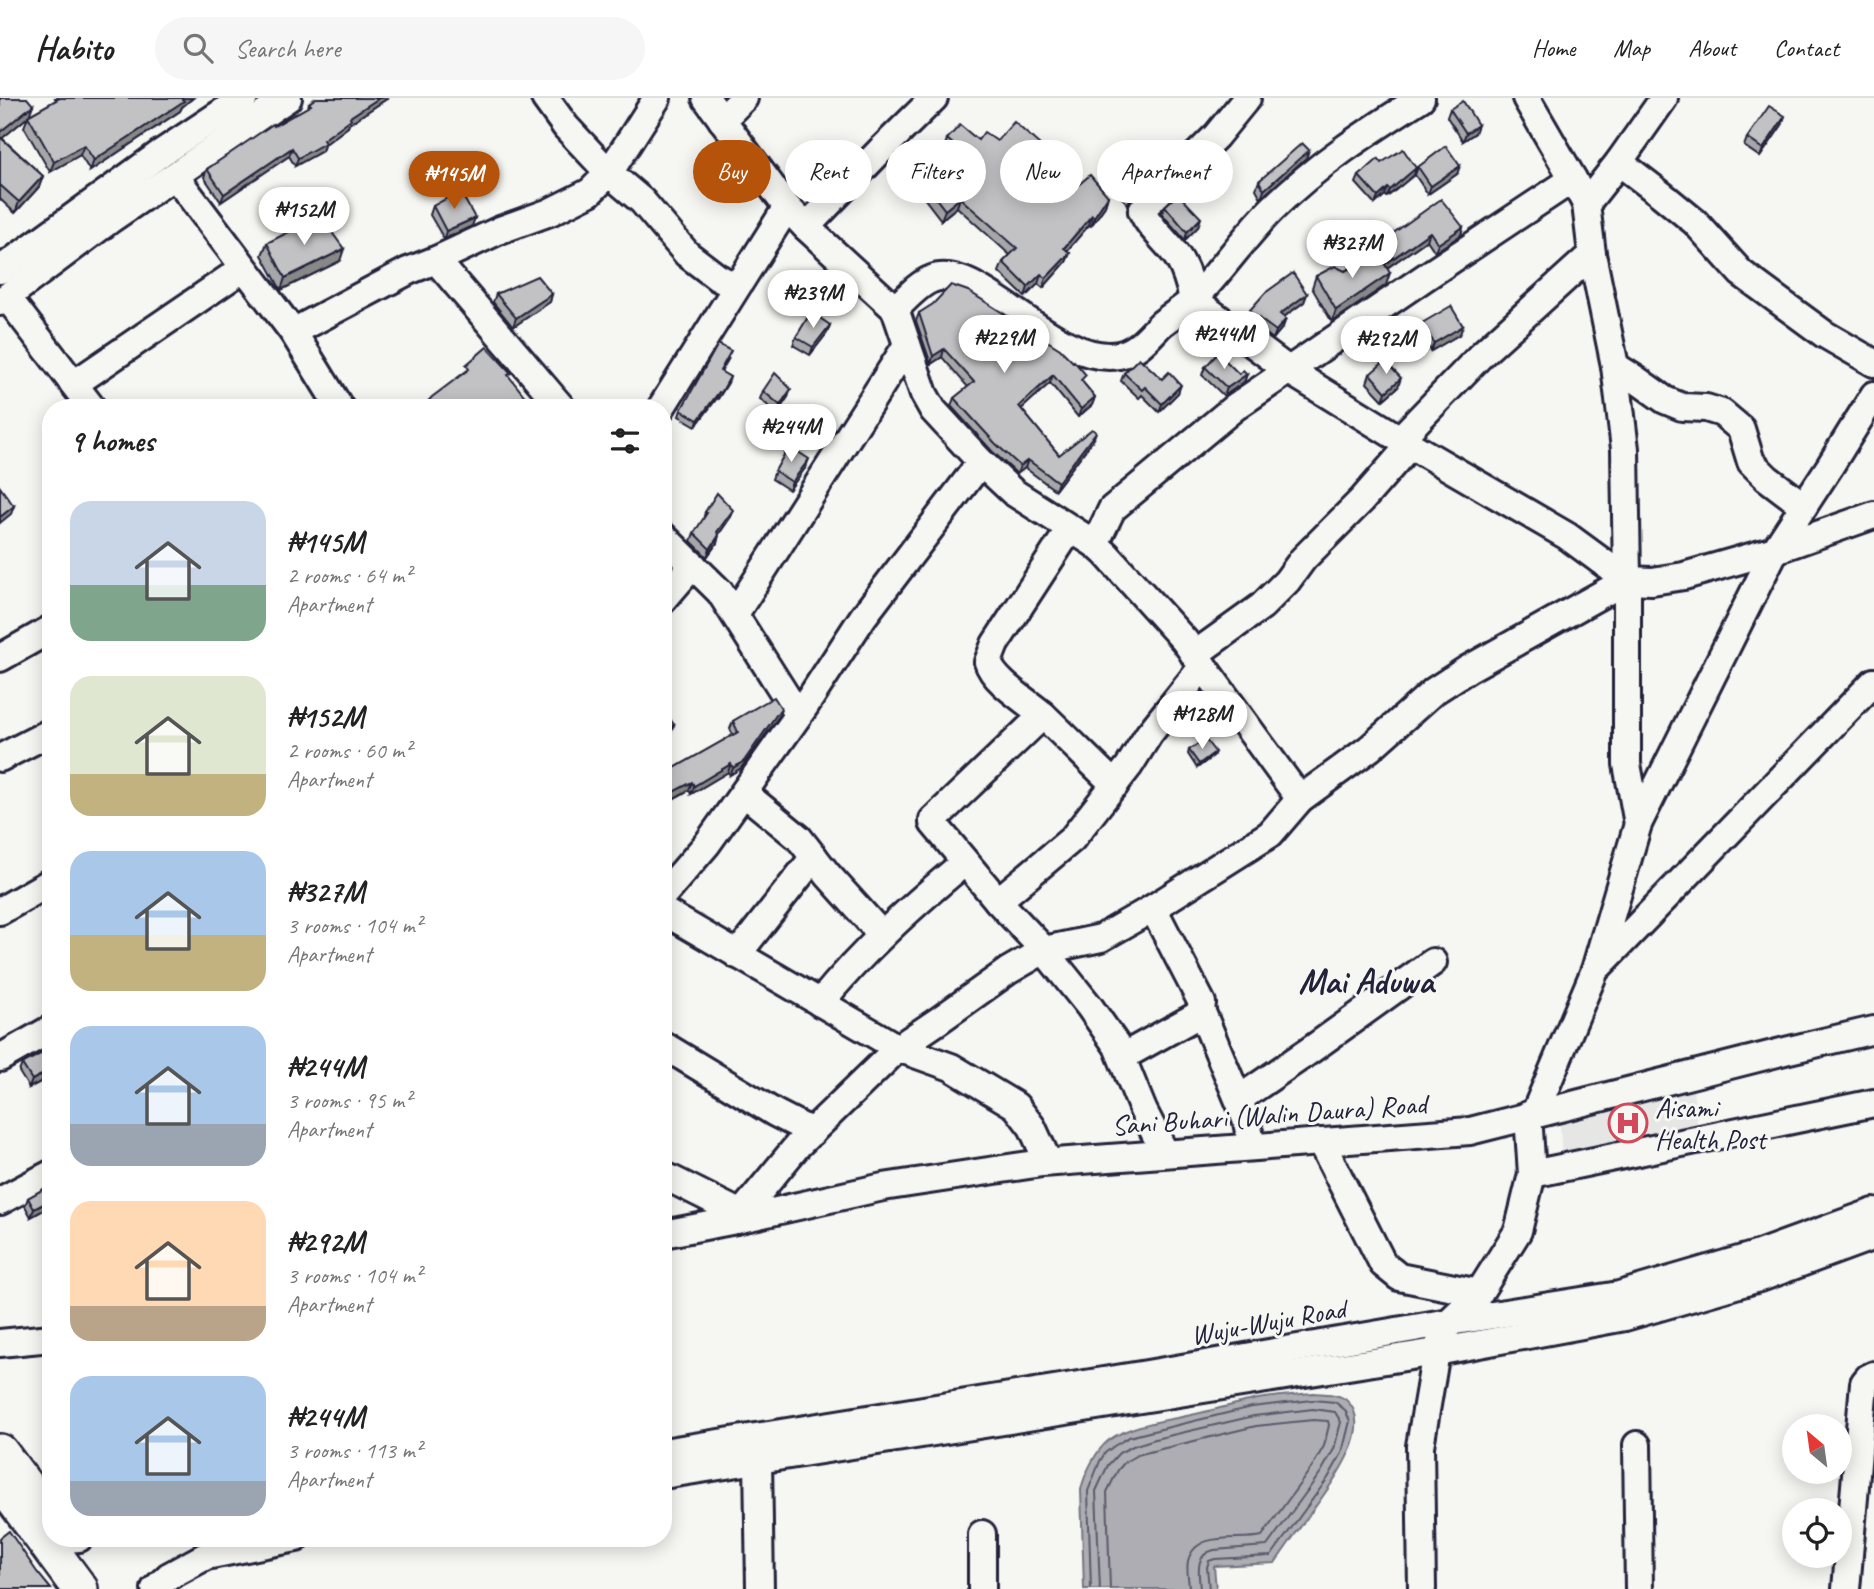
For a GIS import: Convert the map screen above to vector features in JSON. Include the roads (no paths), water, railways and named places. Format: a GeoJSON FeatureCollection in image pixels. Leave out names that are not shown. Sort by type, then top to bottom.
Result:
{"type":"FeatureCollection","features":[{"type":"Feature","properties":{"kind":"main road"},"geometry":{"type":"LineString","coordinates":[[0,1452],[42,1505]]}},
{"type":"Feature","properties":{"kind":"main road"},"geometry":{"type":"LineString","coordinates":[[0,1481],[42,1538]]}},
{"type":"Feature","properties":{"kind":"main road"},"geometry":{"type":"LineString","coordinates":[[49,1547],[80,1589]]}},
{"type":"Feature","properties":{"kind":"main road"},"geometry":{"type":"LineString","coordinates":[[73,1547],[100,1589]]}},
{"type":"Feature","properties":{"kind":"street"},"geometry":{"type":"LineString","coordinates":[[0,270],[161,153],[244,98]]}},
{"type":"Feature","properties":{"kind":"street"},"geometry":{"type":"LineString","coordinates":[[85,399],[3,300],[111,219],[288,98]]}},
{"type":"Feature","properties":{"kind":"street"},"geometry":{"type":"LineString","coordinates":[[545,98],[566,127],[610,173],[642,201],[687,254],[736,287]]}},
{"type":"Feature","properties":{"kind":"street"},"geometry":{"type":"LineString","coordinates":[[293,332],[408,271],[500,230],[550,212],[590,191],[610,173],[657,98]]}},
{"type":"Feature","properties":{"kind":"street"},"geometry":{"type":"LineString","coordinates":[[706,98],[787,207],[895,309],[933,410],[1013,492],[1095,544],[1184,640],[1300,799]]}},
{"type":"Feature","properties":{"kind":"street"},"geometry":{"type":"LineString","coordinates":[[722,120],[744,98]]}},
{"type":"Feature","properties":{"kind":"street"},"geometry":{"type":"LineString","coordinates":[[806,227],[934,98]]}},
{"type":"Feature","properties":{"kind":"street"},"geometry":{"type":"LineString","coordinates":[[1247,98],[1216,136],[1142,211],[1147,223],[1180,259],[1189,278],[1193,299],[1288,370],[1567,536],[1627,580]]}},
{"type":"Feature","properties":{"kind":"street"},"geometry":{"type":"LineString","coordinates":[[895,309],[916,289],[932,279],[950,276],[972,283],[1047,334],[1078,349],[1101,355],[1119,355],[1138,347],[1193,299],[1272,209],[1318,169],[1421,98]]}},
{"type":"Feature","properties":{"kind":"street"},"geometry":{"type":"LineString","coordinates":[[1526,98],[1586,204],[1592,254],[1615,366],[1625,449],[1627,764],[1638,824]]}},
{"type":"Feature","properties":{"kind":"street"},"geometry":{"type":"LineString","coordinates":[[1586,204],[1664,98]]}},
{"type":"Feature","properties":{"kind":"street"},"geometry":{"type":"LineString","coordinates":[[1619,162],[1695,222],[1741,273],[1824,334],[1874,362]]}},
{"type":"Feature","properties":{"kind":"street"},"geometry":{"type":"LineString","coordinates":[[175,176],[293,332],[334,399]]}},
{"type":"Feature","properties":{"kind":"street"},"geometry":{"type":"LineString","coordinates":[[1095,544],[1112,509],[1234,407],[1573,179]]}},
{"type":"Feature","properties":{"kind":"street"},"geometry":{"type":"LineString","coordinates":[[667,399],[787,207]]}},
{"type":"Feature","properties":{"kind":"street"},"geometry":{"type":"LineString","coordinates":[[998,901],[1072,839],[1129,766],[1198,660],[1262,606],[1303,559],[1362,500],[1405,442],[1482,354],[1592,254]]}},
{"type":"Feature","properties":{"kind":"street"},"geometry":{"type":"LineString","coordinates":[[436,260],[554,399]]}},
{"type":"Feature","properties":{"kind":"street"},"geometry":{"type":"LineString","coordinates":[[74,384],[244,268]]}},
{"type":"Feature","properties":{"kind":"street"},"geometry":{"type":"LineString","coordinates":[[735,614],[907,345]]}},
{"type":"Feature","properties":{"kind":"street"},"geometry":{"type":"LineString","coordinates":[[1615,366],[1665,400],[1682,407],[1706,408],[1723,413],[1741,429],[1751,462],[1804,506]]}},
{"type":"Feature","properties":{"kind":"street"},"geometry":{"type":"LineString","coordinates":[[1422,1589],[1420,1446],[1436,1352],[1449,1322],[1479,1293],[1518,1231],[1532,1174],[1531,1115],[1595,970],[1638,824],[1775,550],[1874,395]]}},
{"type":"Feature","properties":{"kind":"street"},"geometry":{"type":"LineString","coordinates":[[672,885],[707,844],[863,617],[981,462]]}},
{"type":"Feature","properties":{"kind":"street"},"geometry":{"type":"LineString","coordinates":[[672,1180],[738,1217],[798,1145],[898,1048],[1008,971],[1044,950],[1101,937],[1153,908],[1270,834],[1300,799],[1370,748],[1434,691],[1468,669],[1627,580],[1652,581],[1684,576],[1775,550],[1874,515]]}},
{"type":"Feature","properties":{"kind":"street"},"geometry":{"type":"LineString","coordinates":[[1070,529],[995,644],[988,662],[990,670],[997,677],[1042,715],[1115,785]]}},
{"type":"Feature","properties":{"kind":"street"},"geometry":{"type":"LineString","coordinates":[[672,545],[720,592],[798,715]]}},
{"type":"Feature","properties":{"kind":"street"},"geometry":{"type":"LineString","coordinates":[[672,590],[693,565]]}},
{"type":"Feature","properties":{"kind":"street"},"geometry":{"type":"LineString","coordinates":[[0,658],[42,634]]}},
{"type":"Feature","properties":{"kind":"street"},"geometry":{"type":"LineString","coordinates":[[1595,970],[1874,682]]}},
{"type":"Feature","properties":{"kind":"street"},"geometry":{"type":"LineString","coordinates":[[1042,715],[933,820],[937,830],[1044,950],[1117,1046],[1143,1110],[1165,1153]]}},
{"type":"Feature","properties":{"kind":"street"},"geometry":{"type":"LineString","coordinates":[[0,758],[42,737]]}},
{"type":"Feature","properties":{"kind":"street"},"geometry":{"type":"LineString","coordinates":[[744,793],[799,838],[882,935]]}},
{"type":"Feature","properties":{"kind":"street"},"geometry":{"type":"LineString","coordinates":[[737,955],[814,857]]}},
{"type":"Feature","properties":{"kind":"street"},"geometry":{"type":"LineString","coordinates":[[820,1003],[882,935],[965,862]]}},
{"type":"Feature","properties":{"kind":"street"},"geometry":{"type":"LineString","coordinates":[[0,911],[42,887]]}},
{"type":"Feature","properties":{"kind":"street"},"geometry":{"type":"LineString","coordinates":[[1153,908],[1202,1003],[1201,1010],[1247,1122],[1252,1147]]}},
{"type":"Feature","properties":{"kind":"street"},"geometry":{"type":"LineString","coordinates":[[672,916],[898,1048],[951,1067],[1016,1106],[1032,1127],[1048,1162]]}},
{"type":"Feature","properties":{"kind":"street"},"geometry":{"type":"LineString","coordinates":[[1239,1099],[1433,962]]}},
{"type":"Feature","properties":{"kind":"street"},"geometry":{"type":"LineString","coordinates":[[1122,1057],[1196,1016],[1201,1010]]}},
{"type":"Feature","properties":{"kind":"street","name":"Sani Buhari (Walin Daura) Road"},"geometry":{"type":"LineString","coordinates":[[672,1232],[883,1187],[1048,1162],[1470,1131],[1874,1030]]}},
{"type":"Feature","properties":{"kind":"street"},"geometry":{"type":"LineString","coordinates":[[0,1058],[42,1034]]}},
{"type":"Feature","properties":{"kind":"street"},"geometry":{"type":"LineString","coordinates":[[672,1050],[775,1113],[812,1132]]}},
{"type":"Feature","properties":{"kind":"street"},"geometry":{"type":"LineString","coordinates":[[1532,1174],[1874,1103]]}},
{"type":"Feature","properties":{"kind":"street"},"geometry":{"type":"LineString","coordinates":[[1321,1142],[1383,1264],[1399,1277],[1479,1293]]}},
{"type":"Feature","properties":{"kind":"street"},"geometry":{"type":"LineString","coordinates":[[0,1201],[42,1179]]}},
{"type":"Feature","properties":{"kind":"street","name":"Wuju-Wuju Road"},"geometry":{"type":"LineString","coordinates":[[672,1451],[1619,1294],[1756,1255],[1874,1212]]}},
{"type":"Feature","properties":{"kind":"street","name":"Wuju-Wuju Road"},"geometry":{"type":"LineString","coordinates":[[672,1473],[1436,1352],[1625,1317],[1763,1277],[1874,1236]]}},
{"type":"Feature","properties":{"kind":"street"},"geometry":{"type":"LineString","coordinates":[[0,1343],[42,1339]]}},
{"type":"Feature","properties":{"kind":"street"},"geometry":{"type":"LineString","coordinates":[[1846,1589],[1864,1383],[1874,1375]]}},
{"type":"Feature","properties":{"kind":"street"},"geometry":{"type":"LineString","coordinates":[[1637,1444],[1639,1589]]}},
{"type":"Feature","properties":{"kind":"street"},"geometry":{"type":"LineString","coordinates":[[758,1459],[760,1589]]}},
{"type":"Feature","properties":{"kind":"street"},"geometry":{"type":"LineString","coordinates":[[982,1534],[982,1589]]}},
{"type":"Feature","properties":{"kind":"street"},"geometry":{"type":"LineString","coordinates":[[155,1589],[169,1576],[206,1556],[251,1547]]}},
{"type":"Feature","properties":{"kind":"water"},"geometry":{"type":"Polygon","coordinates":[[[1313,1393],[1345,1399],[1354,1411],[1356,1425],[1353,1441],[1338,1474],[1275,1563],[1214,1566],[1216,1589],[1084,1589],[1081,1490],[1091,1463],[1109,1440],[1128,1430],[1149,1424],[1257,1399],[1313,1393]]]}},
{"type":"Feature","properties":{"kind":"place","name":"Aisami Health Post"},"geometry":{"type":"Point","coordinates":[1628,1123]}},
{"type":"Feature","properties":{"kind":"district","name":"Mai Aduwa"},"geometry":{"type":"Point","coordinates":[1366,981]}}]}
